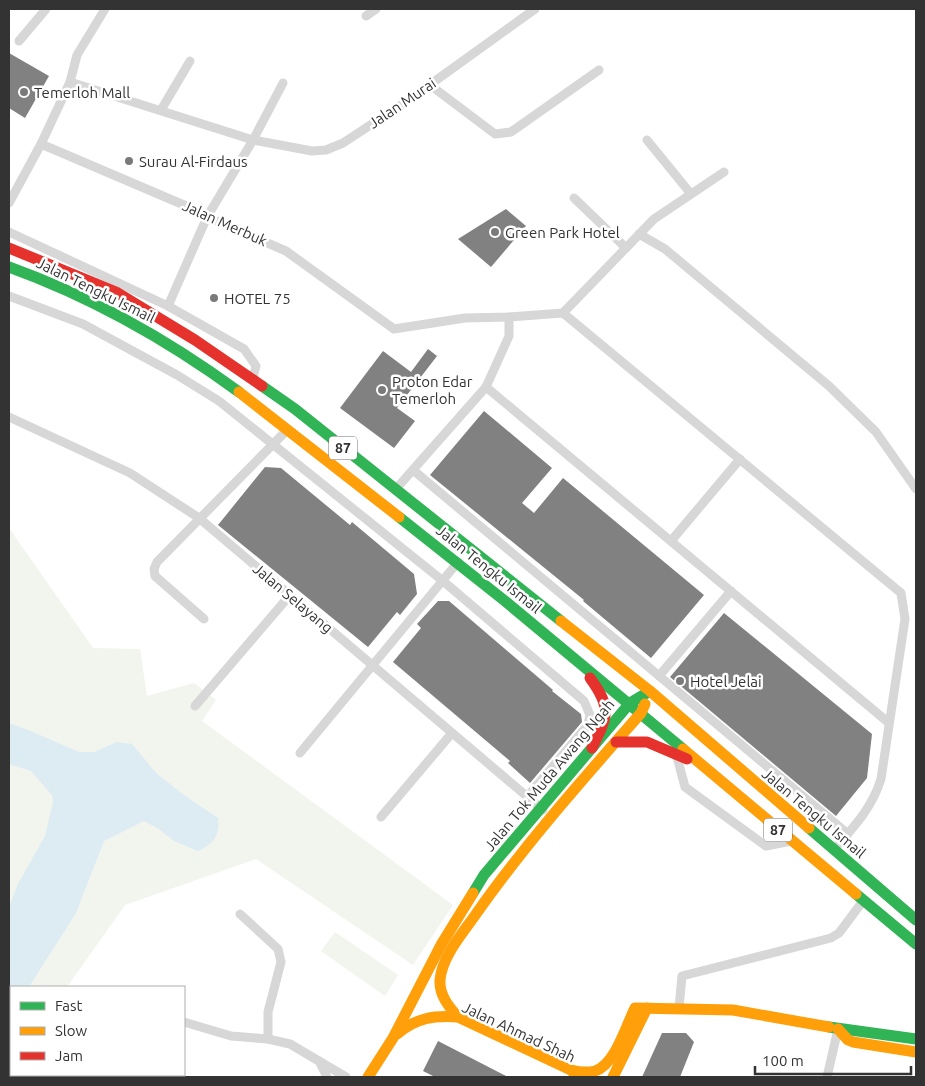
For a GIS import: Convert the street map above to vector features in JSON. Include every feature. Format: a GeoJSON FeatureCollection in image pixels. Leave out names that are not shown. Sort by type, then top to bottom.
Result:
{"type":"FeatureCollection","features":[{"type":"Feature","properties":{"kind":"main road","name":"Jalan Tengku Ismail"},"geometry":{"type":"LineString","coordinates":[[9,248],[116,292],[195,340],[295,409],[650,691],[916,920]]}},
{"type":"Feature","properties":{"kind":"main road","name":"Jalan Tengku Ismail"},"geometry":{"type":"LineString","coordinates":[[9,267],[46,279],[129,320],[210,371],[458,562],[568,651],[791,841],[916,944]]}},
{"type":"Feature","properties":{"kind":"main road"},"geometry":{"type":"LineString","coordinates":[[531,621],[543,606]]}},
{"type":"Feature","properties":{"kind":"main road"},"geometry":{"type":"LineString","coordinates":[[568,651],[601,691],[605,702],[607,711],[606,722],[592,748]]}},
{"type":"Feature","properties":{"kind":"main road","name":"Jalan Tok Muda Awang Ngah"},"geometry":{"type":"LineString","coordinates":[[368,1077],[393,1038],[440,945],[484,875],[630,703],[650,691]]}},
{"type":"Feature","properties":{"kind":"main road","name":"Jalan Tok Muda Awang Ngah"},"geometry":{"type":"LineString","coordinates":[[458,1017],[446,1003],[440,992],[440,980],[450,952],[497,884],[641,712],[650,691]]}},
{"type":"Feature","properties":{"kind":"main road"},"geometry":{"type":"LineString","coordinates":[[616,742],[647,742],[676,753],[706,769]]}},
{"type":"Feature","properties":{"kind":"main road"},"geometry":{"type":"LineString","coordinates":[[734,765],[729,773],[730,779],[752,808]]}},
{"type":"Feature","properties":{"kind":"main road"},"geometry":{"type":"LineString","coordinates":[[575,1074],[599,1071],[606,1065],[612,1057],[635,1008],[732,1010],[838,1029],[916,1039]]}},
{"type":"Feature","properties":{"kind":"main road"},"geometry":{"type":"LineString","coordinates":[[613,1077],[647,1008]]}},
{"type":"Feature","properties":{"kind":"main road","name":"Jalan Ahmad Shah"},"geometry":{"type":"LineString","coordinates":[[393,1038],[405,1026],[428,1016],[458,1017],[575,1074]]}},
{"type":"Feature","properties":{"kind":"main road"},"geometry":{"type":"LineString","coordinates":[[838,1029],[848,1040],[853,1042],[916,1052]]}},
{"type":"Feature","properties":{"kind":"street"},"geometry":{"type":"LineString","coordinates":[[19,41],[46,9]]}},
{"type":"Feature","properties":{"kind":"street"},"geometry":{"type":"LineString","coordinates":[[9,203],[41,144],[70,82],[77,55],[105,9]]}},
{"type":"Feature","properties":{"kind":"street"},"geometry":{"type":"LineString","coordinates":[[366,16],[376,9]]}},
{"type":"Feature","properties":{"kind":"street","name":"Jalan Murai"},"geometry":{"type":"LineString","coordinates":[[70,82],[254,140],[312,151],[326,150],[343,143],[430,85],[535,9]]}},
{"type":"Feature","properties":{"kind":"street"},"geometry":{"type":"LineString","coordinates":[[161,110],[190,61]]}},
{"type":"Feature","properties":{"kind":"street"},"geometry":{"type":"LineString","coordinates":[[430,85],[495,134],[511,132],[598,70]]}},
{"type":"Feature","properties":{"kind":"street"},"geometry":{"type":"LineString","coordinates":[[168,306],[208,217],[254,140],[283,83]]}},
{"type":"Feature","properties":{"kind":"street"},"geometry":{"type":"LineString","coordinates":[[647,140],[691,194]]}},
{"type":"Feature","properties":{"kind":"street","name":"Jalan Merbuk"},"geometry":{"type":"LineString","coordinates":[[41,144],[286,251],[394,329],[465,318],[509,317]]}},
{"type":"Feature","properties":{"kind":"street"},"geometry":{"type":"LineString","coordinates":[[395,490],[486,387],[509,336],[509,317],[563,313],[654,219],[724,172]]}},
{"type":"Feature","properties":{"kind":"street"},"geometry":{"type":"LineString","coordinates":[[574,198],[626,248]]}},
{"type":"Feature","properties":{"kind":"street"},"geometry":{"type":"LineString","coordinates":[[9,232],[168,306],[244,349],[256,366],[252,378]]}},
{"type":"Feature","properties":{"kind":"street"},"geometry":{"type":"LineString","coordinates":[[639,234],[665,249],[829,386],[876,432],[916,489]]}},
{"type":"Feature","properties":{"kind":"street"},"geometry":{"type":"LineString","coordinates":[[9,296],[83,324],[177,375],[219,401],[443,581],[584,701],[590,715],[588,725],[526,796]]}},
{"type":"Feature","properties":{"kind":"street"},"geometry":{"type":"LineString","coordinates":[[563,313],[901,593],[905,618],[881,779],[876,794],[866,811],[834,849]]}},
{"type":"Feature","properties":{"kind":"street"},"geometry":{"type":"LineString","coordinates":[[486,387],[889,723]]}},
{"type":"Feature","properties":{"kind":"street","name":"Jalan Selayang"},"geometry":{"type":"LineString","coordinates":[[9,417],[130,473],[199,518],[552,818]]}},
{"type":"Feature","properties":{"kind":"street"},"geometry":{"type":"LineString","coordinates":[[204,619],[155,576],[154,569],[157,562],[287,430]]}},
{"type":"Feature","properties":{"kind":"street"},"geometry":{"type":"LineString","coordinates":[[671,541],[740,459]]}},
{"type":"Feature","properties":{"kind":"street","name":"Jalan Tengku Ismail"},"geometry":{"type":"LineString","coordinates":[[413,470],[848,834]]}},
{"type":"Feature","properties":{"kind":"street"},"geometry":{"type":"LineString","coordinates":[[300,753],[458,562]]}},
{"type":"Feature","properties":{"kind":"street"},"geometry":{"type":"LineString","coordinates":[[659,676],[731,591]]}},
{"type":"Feature","properties":{"kind":"street"},"geometry":{"type":"LineString","coordinates":[[195,706],[290,595]]}},
{"type":"Feature","properties":{"kind":"street"},"geometry":{"type":"LineString","coordinates":[[381,817],[452,733]]}},
{"type":"Feature","properties":{"kind":"street"},"geometry":{"type":"LineString","coordinates":[[676,753],[685,787],[766,846],[791,841]]}},
{"type":"Feature","properties":{"kind":"street"},"geometry":{"type":"LineString","coordinates":[[679,1008],[682,976],[831,938],[839,933],[863,901]]}},
{"type":"Feature","properties":{"kind":"street"},"geometry":{"type":"LineString","coordinates":[[240,914],[278,949],[281,962],[268,1012],[268,1039]]}},
{"type":"Feature","properties":{"kind":"street"},"geometry":{"type":"LineString","coordinates":[[185,1022],[231,1036],[268,1039],[290,1044],[346,1077]]}},
{"type":"Feature","properties":{"kind":"street"},"geometry":{"type":"LineString","coordinates":[[827,1077],[838,1029]]}},
{"type":"Feature","properties":{"kind":"street"},"geometry":{"type":"LineString","coordinates":[[318,1061],[327,1077]]}},
{"type":"Feature","properties":{"kind":"shaded area"},"geometry":{"type":"Polygon","coordinates":[[[9,528],[93,648],[140,649],[147,696],[194,683],[216,700],[202,721],[453,905],[413,965],[256,859],[125,905],[68,986],[10,986],[9,1069],[9,528]]]}},
{"type":"Feature","properties":{"kind":"shaded area"},"geometry":{"type":"Polygon","coordinates":[[[9,723],[79,752],[94,752],[117,742],[132,744],[156,773],[185,796],[218,818],[218,829],[212,842],[198,851],[174,841],[159,829],[144,821],[104,841],[76,913],[30,985],[10,986],[9,1005],[9,907],[18,884],[45,836],[53,802],[52,795],[31,771],[9,764],[9,723]]]}},
{"type":"Feature","properties":{"kind":"shaded area"},"geometry":{"type":"Polygon","coordinates":[[[335,932],[398,975],[385,996],[321,951],[335,932]]]}},
{"type":"Feature","properties":{"kind":"building","name":"Temerloh Mall"},"geometry":{"type":"Polygon","coordinates":[[[9,53],[49,76],[25,118],[9,108],[9,53]]]}},
{"type":"Feature","properties":{"kind":"building","name":"Green Park Hotel"},"geometry":{"type":"Polygon","coordinates":[[[506,209],[526,226],[491,267],[458,239],[506,209]]]}},
{"type":"Feature","properties":{"kind":"building","name":"Proton Edar Temerloh"},"geometry":{"type":"Polygon","coordinates":[[[428,349],[437,356],[397,408],[415,421],[394,448],[340,408],[383,351],[411,372],[428,349]]]}},
{"type":"Feature","properties":{"kind":"building"},"geometry":{"type":"Polygon","coordinates":[[[484,411],[552,468],[522,503],[534,513],[563,478],[704,595],[651,658],[584,600],[430,475],[484,411]]]}},
{"type":"Feature","properties":{"kind":"building"},"geometry":{"type":"Polygon","coordinates":[[[265,467],[281,468],[350,525],[352,522],[414,574],[417,594],[400,615],[397,612],[368,647],[218,525],[265,467]]]}},
{"type":"Feature","properties":{"kind":"building"},"geometry":{"type":"Polygon","coordinates":[[[438,601],[449,601],[581,714],[582,722],[530,783],[508,763],[510,761],[393,662],[421,628],[417,624],[438,601]]]}},
{"type":"Feature","properties":{"kind":"building"},"geometry":{"type":"Polygon","coordinates":[[[724,613],[872,734],[867,778],[836,816],[670,677],[724,613]]]}},
{"type":"Feature","properties":{"kind":"building"},"geometry":{"type":"Polygon","coordinates":[[[662,1033],[686,1033],[694,1042],[680,1077],[642,1077],[662,1033]]]}},
{"type":"Feature","properties":{"kind":"building"},"geometry":{"type":"Polygon","coordinates":[[[438,1041],[508,1077],[435,1077],[423,1071],[438,1041]]]}},
{"type":"Feature","properties":{"kind":"traffic: fast"},"geometry":{"type":"LineString","coordinates":[[9,267],[70,292],[128,321],[185,355],[239,392]]}},
{"type":"Feature","properties":{"kind":"traffic: fast"},"geometry":{"type":"LineString","coordinates":[[262,386],[295,409],[561,621]]}},
{"type":"Feature","properties":{"kind":"traffic: fast"},"geometry":{"type":"LineString","coordinates":[[399,517],[505,601],[683,749]]}},
{"type":"Feature","properties":{"kind":"traffic: fast"},"geometry":{"type":"LineString","coordinates":[[473,893],[484,875],[630,703],[650,691]]}},
{"type":"Feature","properties":{"kind":"traffic: fast"},"geometry":{"type":"LineString","coordinates":[[809,828],[916,920]]}},
{"type":"Feature","properties":{"kind":"traffic: fast"},"geometry":{"type":"LineString","coordinates":[[856,894],[916,944]]}},
{"type":"Feature","properties":{"kind":"traffic: fast"},"geometry":{"type":"LineString","coordinates":[[829,1027],[916,1039]]}},
{"type":"Feature","properties":{"kind":"traffic: slow"},"geometry":{"type":"LineString","coordinates":[[239,392],[399,517]]}},
{"type":"Feature","properties":{"kind":"traffic: slow"},"geometry":{"type":"LineString","coordinates":[[561,621],[650,691],[809,828]]}},
{"type":"Feature","properties":{"kind":"traffic: slow"},"geometry":{"type":"LineString","coordinates":[[458,1017],[445,1000],[440,985],[445,962],[454,945],[515,862],[556,811],[641,713],[645,704]]}},
{"type":"Feature","properties":{"kind":"traffic: slow"},"geometry":{"type":"LineString","coordinates":[[683,749],[856,894]]}},
{"type":"Feature","properties":{"kind":"traffic: slow"},"geometry":{"type":"LineString","coordinates":[[368,1077],[393,1038],[441,945],[473,893]]}},
{"type":"Feature","properties":{"kind":"traffic: slow"},"geometry":{"type":"LineString","coordinates":[[571,1070],[589,1072],[602,1067],[614,1053],[635,1008],[733,1010],[829,1027]]}},
{"type":"Feature","properties":{"kind":"traffic: slow"},"geometry":{"type":"LineString","coordinates":[[613,1077],[647,1008]]}},
{"type":"Feature","properties":{"kind":"traffic: slow"},"geometry":{"type":"LineString","coordinates":[[397,1034],[418,1021],[433,1017],[458,1017],[571,1070],[576,1075]]}},
{"type":"Feature","properties":{"kind":"traffic: slow"},"geometry":{"type":"LineString","coordinates":[[838,1029],[848,1040],[853,1042],[916,1052]]}},
{"type":"Feature","properties":{"kind":"traffic: jam"},"geometry":{"type":"LineString","coordinates":[[9,248],[116,292],[195,340],[262,386]]}},
{"type":"Feature","properties":{"kind":"traffic: jam"},"geometry":{"type":"LineString","coordinates":[[590,678],[605,705],[602,728],[592,748]]}},
{"type":"Feature","properties":{"kind":"traffic: jam"},"geometry":{"type":"LineString","coordinates":[[616,742],[647,742],[687,759]]}},
{"type":"Feature","properties":{"kind":"place","name":"Temerloh Mall"},"geometry":{"type":"Point","coordinates":[24,92]}},
{"type":"Feature","properties":{"kind":"place","name":"Surau Al-Firdaus"},"geometry":{"type":"Point","coordinates":[129,161]}},
{"type":"Feature","properties":{"kind":"place","name":"Green Park Hotel"},"geometry":{"type":"Point","coordinates":[495,232]}},
{"type":"Feature","properties":{"kind":"place","name":"HOTEL 75"},"geometry":{"type":"Point","coordinates":[214,298]}},
{"type":"Feature","properties":{"kind":"place","name":"Proton Edar Temerloh"},"geometry":{"type":"Point","coordinates":[382,390]}},
{"type":"Feature","properties":{"kind":"place","name":"Hotel Jelai"},"geometry":{"type":"Point","coordinates":[680,681]}}]}
